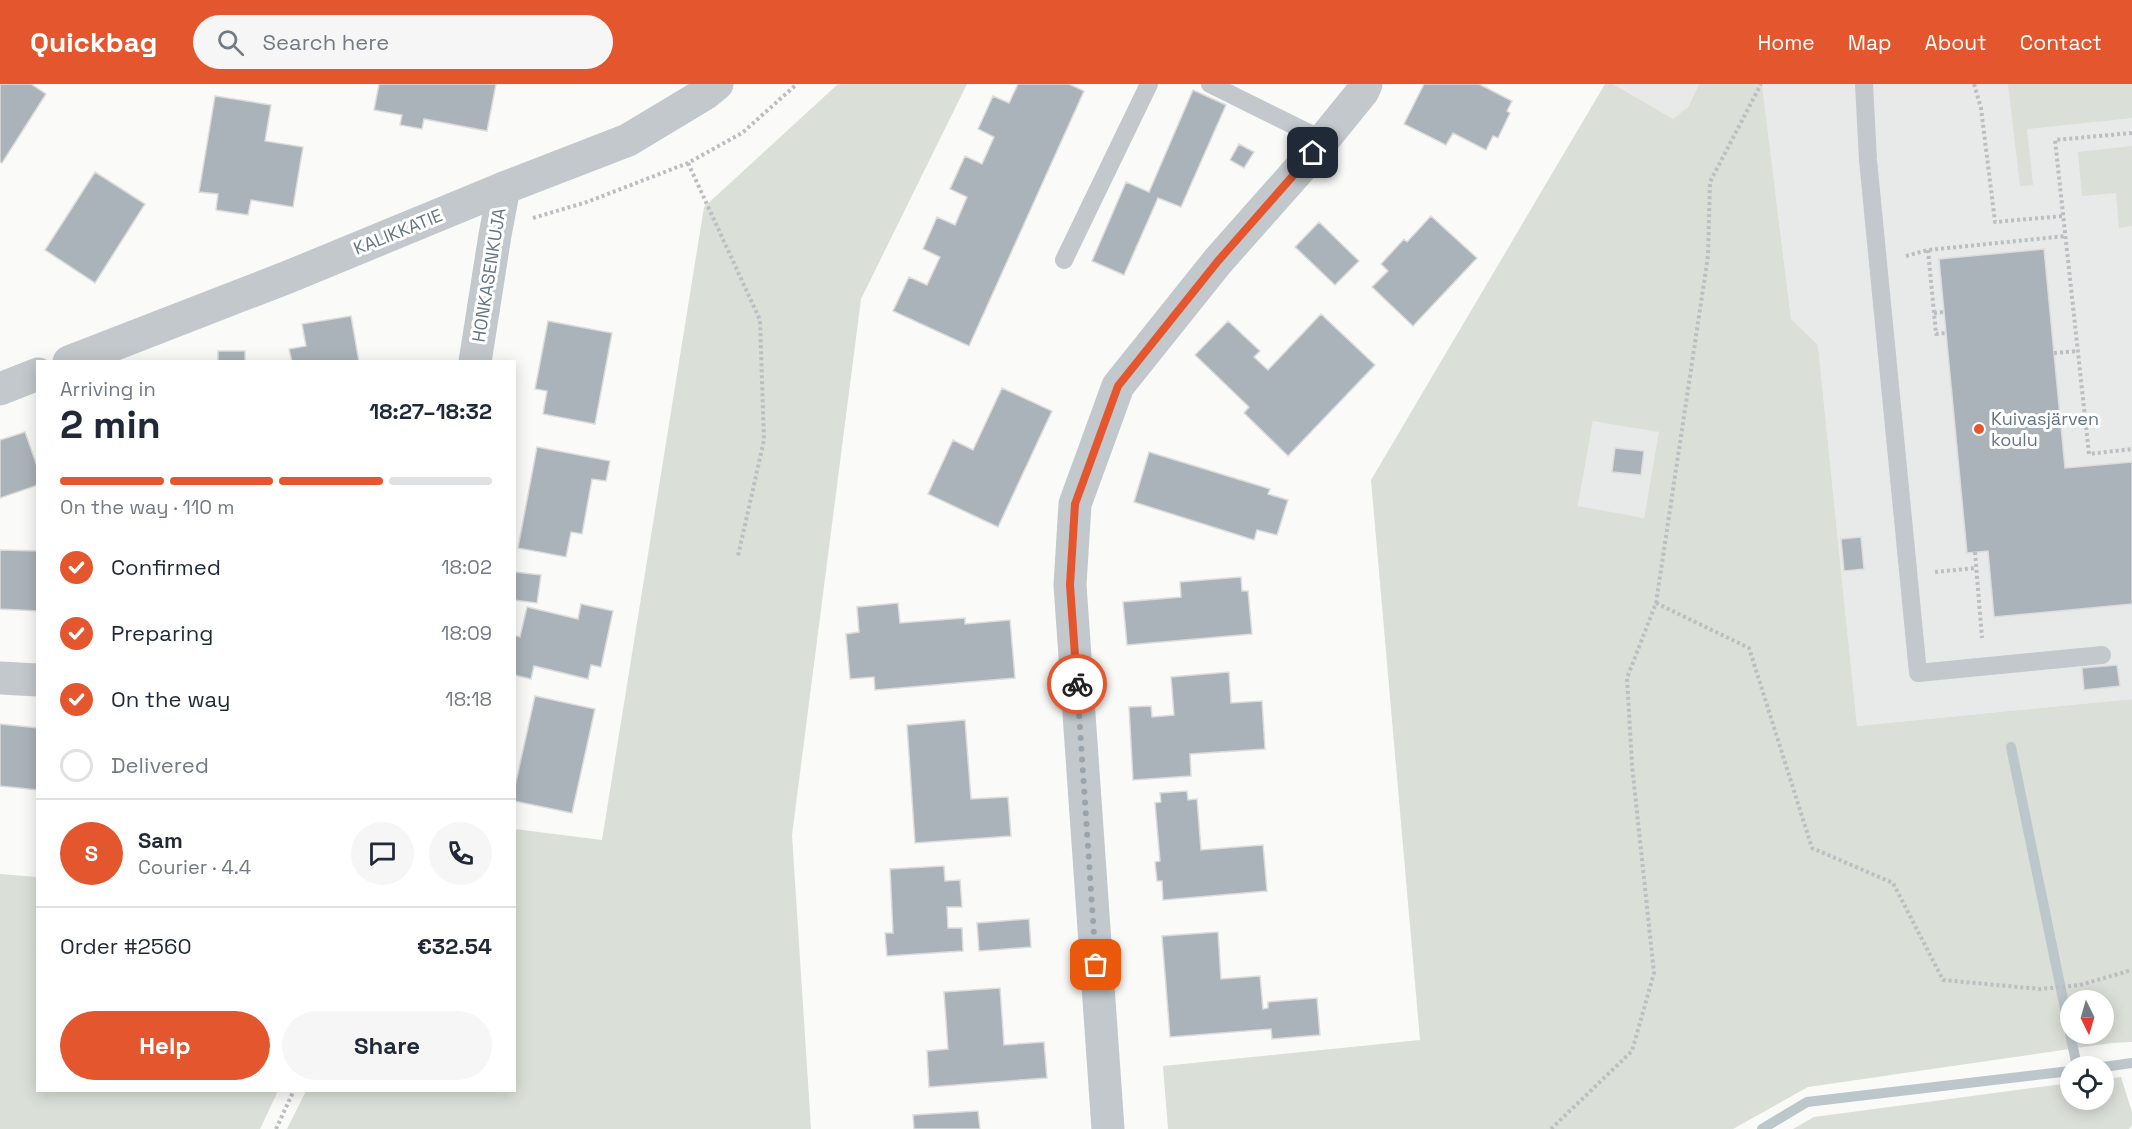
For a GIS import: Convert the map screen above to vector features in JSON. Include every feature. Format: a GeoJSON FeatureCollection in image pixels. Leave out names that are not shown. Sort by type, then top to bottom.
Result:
{"type":"FeatureCollection","features":[{"type":"Feature","properties":{"kind":"street","name":"KALIKKATIE"},"geometry":{"type":"LineString","coordinates":[[74,360],[288,277],[504,188],[628,140],[717,84]]}},
{"type":"Feature","properties":{"kind":"street"},"geometry":{"type":"LineString","coordinates":[[1108,1129],[1070,585],[1075,504],[1118,386],[1218,261],[1323,140],[1363,91],[1366,84]]}},
{"type":"Feature","properties":{"kind":"street","name":"HONKASENKUJA"},"geometry":{"type":"LineString","coordinates":[[476,360],[504,188]]}},
{"type":"Feature","properties":{"kind":"street"},"geometry":{"type":"LineString","coordinates":[[0,389],[36,375]]}},
{"type":"Feature","properties":{"kind":"street"},"geometry":{"type":"LineString","coordinates":[[0,678],[36,680]]}},
{"type":"Feature","properties":{"kind":"lane"},"geometry":{"type":"LineString","coordinates":[[1064,260],[1149,84]]}},
{"type":"Feature","properties":{"kind":"lane"},"geometry":{"type":"LineString","coordinates":[[1210,84],[1323,140]]}},
{"type":"Feature","properties":{"kind":"lane"},"geometry":{"type":"LineString","coordinates":[[1864,84],[1868,160],[1918,673],[2102,655]]}},
{"type":"Feature","properties":{"kind":"path"},"geometry":{"type":"LineString","coordinates":[[1551,1129],[1632,1051],[1654,973],[1632,765],[1627,678],[1656,603],[1707,256],[1710,182],[1761,84]]}},
{"type":"Feature","properties":{"kind":"path"},"geometry":{"type":"LineString","coordinates":[[1974,84],[1981,108],[1995,222],[2063,216]]}},
{"type":"Feature","properties":{"kind":"path"},"geometry":{"type":"LineString","coordinates":[[2132,133],[2055,140],[2089,454],[2132,449]]}},
{"type":"Feature","properties":{"kind":"path"},"geometry":{"type":"LineString","coordinates":[[688,163],[760,320],[764,440],[738,556]]}},
{"type":"Feature","properties":{"kind":"path"},"geometry":{"type":"LineString","coordinates":[[1878,259],[1905,256],[1928,250],[2066,236]]}},
{"type":"Feature","properties":{"kind":"path"},"geometry":{"type":"LineString","coordinates":[[1928,250],[1936,334],[1946,333]]}},
{"type":"Feature","properties":{"kind":"path"},"geometry":{"type":"LineString","coordinates":[[1934,313],[1944,312]]}},
{"type":"Feature","properties":{"kind":"path"},"geometry":{"type":"LineString","coordinates":[[2054,353],[2078,351]]}},
{"type":"Feature","properties":{"kind":"path"},"geometry":{"type":"LineString","coordinates":[[1975,552],[1985,666]]}},
{"type":"Feature","properties":{"kind":"path"},"geometry":{"type":"LineString","coordinates":[[1909,575],[1976,568]]}},
{"type":"Feature","properties":{"kind":"path"},"geometry":{"type":"LineString","coordinates":[[1656,603],[1749,648],[1812,848],[1893,883],[1943,980],[2040,989],[2080,985],[2132,970]]}},
{"type":"Feature","properties":{"kind":"path"},"geometry":{"type":"LineString","coordinates":[[276,1129],[293,1092]]}},
{"type":"Feature","properties":{"kind":"shaded area"},"geometry":{"type":"Polygon","coordinates":[[[838,84],[967,84],[861,299],[792,835],[811,1129],[287,1129],[306,1092],[516,1092],[516,829],[602,840],[704,207],[838,84]]]}},
{"type":"Feature","properties":{"kind":"shaded area"},"geometry":{"type":"Polygon","coordinates":[[[1605,84],[1613,84],[1673,119],[1688,107],[1699,84],[1762,84],[1791,319],[1818,345],[1857,726],[2132,699],[2132,1042],[2114,1043],[2114,990],[2060,990],[2060,1044],[2104,1044],[1808,1087],[1733,1129],[1168,1129],[1163,1066],[1420,1040],[1371,480],[1605,84]],[[1593,421],[1578,506],[1644,518],[1659,432],[1593,421]]]}},
{"type":"Feature","properties":{"kind":"shaded area"},"geometry":{"type":"Polygon","coordinates":[[[1613,84],[1699,84],[1688,107],[1673,120],[1613,84]]]}},
{"type":"Feature","properties":{"kind":"shaded area","name":"Kuivasjärven koulu"},"geometry":{"type":"Polygon","coordinates":[[[1762,84],[2132,84],[2132,699],[1857,726],[1818,345],[1791,319],[1762,84]]]}},
{"type":"Feature","properties":{"kind":"shaded area"},"geometry":{"type":"Polygon","coordinates":[[[2008,84],[2132,84],[2132,118],[2027,129],[2033,185],[2020,186],[2008,84]]]}},
{"type":"Feature","properties":{"kind":"shaded area"},"geometry":{"type":"Polygon","coordinates":[[[2132,146],[2132,226],[2119,228],[2116,193],[2082,196],[2078,152],[2132,146]]]}},
{"type":"Feature","properties":{"kind":"shaded area"},"geometry":{"type":"Polygon","coordinates":[[[1593,420],[1660,432],[1644,518],[1578,507],[1593,420]]]}},
{"type":"Feature","properties":{"kind":"shaded area"},"geometry":{"type":"Polygon","coordinates":[[[0,874],[36,877],[36,1092],[278,1092],[260,1129],[0,1129],[0,874]]]}},
{"type":"Feature","properties":{"kind":"shaded area"},"geometry":{"type":"Polygon","coordinates":[[[2121,1077],[2132,1112],[2132,1125],[2129,1129],[1793,1129],[1814,1117],[2060,1084],[2060,1110],[2114,1110],[2114,1078],[2121,1077]]]}},
{"type":"Feature","properties":{"kind":"building"},"geometry":{"type":"Polygon","coordinates":[[[0,84],[31,84],[46,94],[2,163],[0,162],[0,84]]]}},
{"type":"Feature","properties":{"kind":"building"},"geometry":{"type":"Polygon","coordinates":[[[379,84],[496,84],[487,131],[424,119],[422,129],[400,125],[402,115],[374,110],[379,84]]]}},
{"type":"Feature","properties":{"kind":"building"},"geometry":{"type":"Polygon","coordinates":[[[1018,84],[1069,84],[1084,91],[969,346],[893,311],[909,277],[927,285],[940,257],[923,249],[937,217],[955,225],[967,197],[950,189],[965,156],[982,164],[994,137],[978,129],[993,96],[1009,103],[1018,84]]]}},
{"type":"Feature","properties":{"kind":"building"},"geometry":{"type":"Polygon","coordinates":[[[1424,84],[1479,84],[1512,101],[1507,111],[1510,113],[1498,138],[1493,136],[1486,150],[1453,133],[1446,145],[1404,124],[1424,84]]]}},
{"type":"Feature","properties":{"kind":"building"},"geometry":{"type":"Polygon","coordinates":[[[1193,90],[1226,105],[1181,207],[1158,198],[1124,275],[1092,261],[1126,182],[1149,192],[1193,90]]]}},
{"type":"Feature","properties":{"kind":"building"},"geometry":{"type":"Polygon","coordinates":[[[215,96],[271,105],[265,141],[303,147],[293,207],[251,200],[248,215],[216,210],[218,194],[199,192],[215,96]]]}},
{"type":"Feature","properties":{"kind":"building"},"geometry":{"type":"Polygon","coordinates":[[[1239,144],[1254,152],[1244,168],[1230,160],[1239,144]]]}},
{"type":"Feature","properties":{"kind":"building"},"geometry":{"type":"Polygon","coordinates":[[[95,172],[145,204],[95,283],[45,250],[95,172]]]}},
{"type":"Feature","properties":{"kind":"building"},"geometry":{"type":"Polygon","coordinates":[[[1431,216],[1477,258],[1413,326],[1372,287],[1388,271],[1381,264],[1404,239],[1407,242],[1431,216]]]}},
{"type":"Feature","properties":{"kind":"building"},"geometry":{"type":"Polygon","coordinates":[[[1319,222],[1359,261],[1335,285],[1295,247],[1319,222]]]}},
{"type":"Feature","properties":{"kind":"building"},"geometry":{"type":"Polygon","coordinates":[[[2044,249],[2065,468],[2132,462],[2132,604],[1994,617],[1988,551],[1967,553],[1939,259],[2044,249]]]}},
{"type":"Feature","properties":{"kind":"building"},"geometry":{"type":"Polygon","coordinates":[[[1321,314],[1375,365],[1288,456],[1244,413],[1249,407],[1195,355],[1228,321],[1260,351],[1254,357],[1268,370],[1321,314]]]}},
{"type":"Feature","properties":{"kind":"building"},"geometry":{"type":"Polygon","coordinates":[[[351,316],[359,360],[292,360],[289,349],[306,346],[302,324],[351,316]]]}},
{"type":"Feature","properties":{"kind":"building"},"geometry":{"type":"Polygon","coordinates":[[[548,321],[612,333],[595,424],[543,414],[547,391],[535,389],[548,321]]]}},
{"type":"Feature","properties":{"kind":"building"},"geometry":{"type":"Polygon","coordinates":[[[218,351],[245,351],[245,360],[218,360],[218,351]]]}},
{"type":"Feature","properties":{"kind":"building"},"geometry":{"type":"Polygon","coordinates":[[[1002,388],[1052,411],[998,527],[928,494],[953,440],[973,450],[1002,388]]]}},
{"type":"Feature","properties":{"kind":"building"},"geometry":{"type":"Polygon","coordinates":[[[25,432],[36,463],[36,486],[0,498],[0,440],[25,432]]]}},
{"type":"Feature","properties":{"kind":"building"},"geometry":{"type":"Polygon","coordinates":[[[537,447],[610,461],[606,481],[592,479],[582,534],[571,532],[566,557],[518,548],[537,447]]]}},
{"type":"Feature","properties":{"kind":"building"},"geometry":{"type":"Polygon","coordinates":[[[1615,448],[1644,451],[1641,475],[1612,472],[1615,448]]]}},
{"type":"Feature","properties":{"kind":"building"},"geometry":{"type":"Polygon","coordinates":[[[1149,452],[1270,489],[1268,494],[1288,500],[1277,535],[1257,530],[1254,540],[1134,502],[1149,452]]]}},
{"type":"Feature","properties":{"kind":"building"},"geometry":{"type":"Polygon","coordinates":[[[1861,537],[1864,569],[1844,571],[1841,539],[1861,537]]]}},
{"type":"Feature","properties":{"kind":"building"},"geometry":{"type":"Polygon","coordinates":[[[0,550],[36,551],[36,611],[0,609],[0,550]]]}},
{"type":"Feature","properties":{"kind":"building"},"geometry":{"type":"Polygon","coordinates":[[[516,572],[541,575],[537,603],[516,600],[516,572]]]}},
{"type":"Feature","properties":{"kind":"building"},"geometry":{"type":"Polygon","coordinates":[[[1241,577],[1242,591],[1248,591],[1252,634],[1127,645],[1123,602],[1181,597],[1180,582],[1241,577]]]}},
{"type":"Feature","properties":{"kind":"building"},"geometry":{"type":"Polygon","coordinates":[[[898,603],[900,623],[965,618],[965,624],[1010,620],[1015,678],[875,690],[874,677],[850,679],[846,634],[859,632],[857,607],[898,603]]]}},
{"type":"Feature","properties":{"kind":"building"},"geometry":{"type":"Polygon","coordinates":[[[581,604],[613,611],[601,667],[591,665],[588,679],[534,666],[531,679],[516,675],[516,636],[520,637],[527,607],[578,619],[581,604]]]}},
{"type":"Feature","properties":{"kind":"building"},"geometry":{"type":"Polygon","coordinates":[[[2117,665],[2120,686],[2084,690],[2082,668],[2117,665]]]}},
{"type":"Feature","properties":{"kind":"building"},"geometry":{"type":"Polygon","coordinates":[[[1229,672],[1231,703],[1262,701],[1265,749],[1190,754],[1191,776],[1133,780],[1129,707],[1151,706],[1152,717],[1174,715],[1171,677],[1229,672]]]}},
{"type":"Feature","properties":{"kind":"building"},"geometry":{"type":"Polygon","coordinates":[[[535,696],[595,709],[572,813],[516,801],[516,782],[535,696]]]}},
{"type":"Feature","properties":{"kind":"building"},"geometry":{"type":"Polygon","coordinates":[[[965,720],[971,799],[1008,797],[1011,836],[915,843],[907,725],[965,720]]]}},
{"type":"Feature","properties":{"kind":"building"},"geometry":{"type":"Polygon","coordinates":[[[0,724],[36,728],[36,790],[0,786],[0,724]]]}},
{"type":"Feature","properties":{"kind":"building"},"geometry":{"type":"Polygon","coordinates":[[[1187,791],[1188,800],[1197,799],[1201,850],[1263,845],[1267,891],[1163,900],[1162,881],[1157,881],[1155,862],[1160,861],[1155,803],[1161,802],[1160,793],[1187,791]]]}},
{"type":"Feature","properties":{"kind":"building"},"geometry":{"type":"Polygon","coordinates":[[[944,866],[945,881],[960,880],[962,907],[947,907],[948,928],[962,928],[963,951],[887,956],[885,933],[893,933],[890,869],[944,866]]]}},
{"type":"Feature","properties":{"kind":"building"},"geometry":{"type":"Polygon","coordinates":[[[1029,919],[1031,947],[979,951],[977,923],[1029,919]]]}},
{"type":"Feature","properties":{"kind":"building"},"geometry":{"type":"Polygon","coordinates":[[[1218,932],[1221,979],[1260,976],[1263,1009],[1268,1008],[1268,1002],[1317,998],[1320,1035],[1272,1039],[1271,1029],[1170,1037],[1162,936],[1218,932]]]}},
{"type":"Feature","properties":{"kind":"building"},"geometry":{"type":"Polygon","coordinates":[[[1000,988],[1004,1045],[1044,1042],[1047,1078],[929,1087],[927,1051],[948,1049],[944,992],[1000,988]]]}},
{"type":"Feature","properties":{"kind":"building"},"geometry":{"type":"Polygon","coordinates":[[[978,1111],[980,1129],[914,1129],[913,1115],[978,1111]]]}},
{"type":"Feature","properties":{"kind":"waterway"},"geometry":{"type":"LineString","coordinates":[[2011,747],[2061,990]]}},
{"type":"Feature","properties":{"kind":"waterway"},"geometry":{"type":"LineString","coordinates":[[2072,1044],[2075,1056]]}},
{"type":"Feature","properties":{"kind":"waterway"},"geometry":{"type":"LineString","coordinates":[[2114,1065],[2132,1063]]}},
{"type":"Feature","properties":{"kind":"waterway"},"geometry":{"type":"LineString","coordinates":[[1762,1129],[1807,1102],[2060,1072]]}},
{"type":"Feature","properties":{"kind":"way so far"},"geometry":{"type":"LineString","coordinates":[[1077,684],[1096,965]]}},
{"type":"Feature","properties":{"kind":"place","name":"Kuivasjärven koulu"},"geometry":{"type":"Point","coordinates":[1979,429]}},
{"type":"Feature","properties":{"kind":"route"},"geometry":{"type":"LineString","coordinates":[[1077,684],[1070,585],[1075,504],[1118,386],[1218,261],[1313,153]]}}]}
